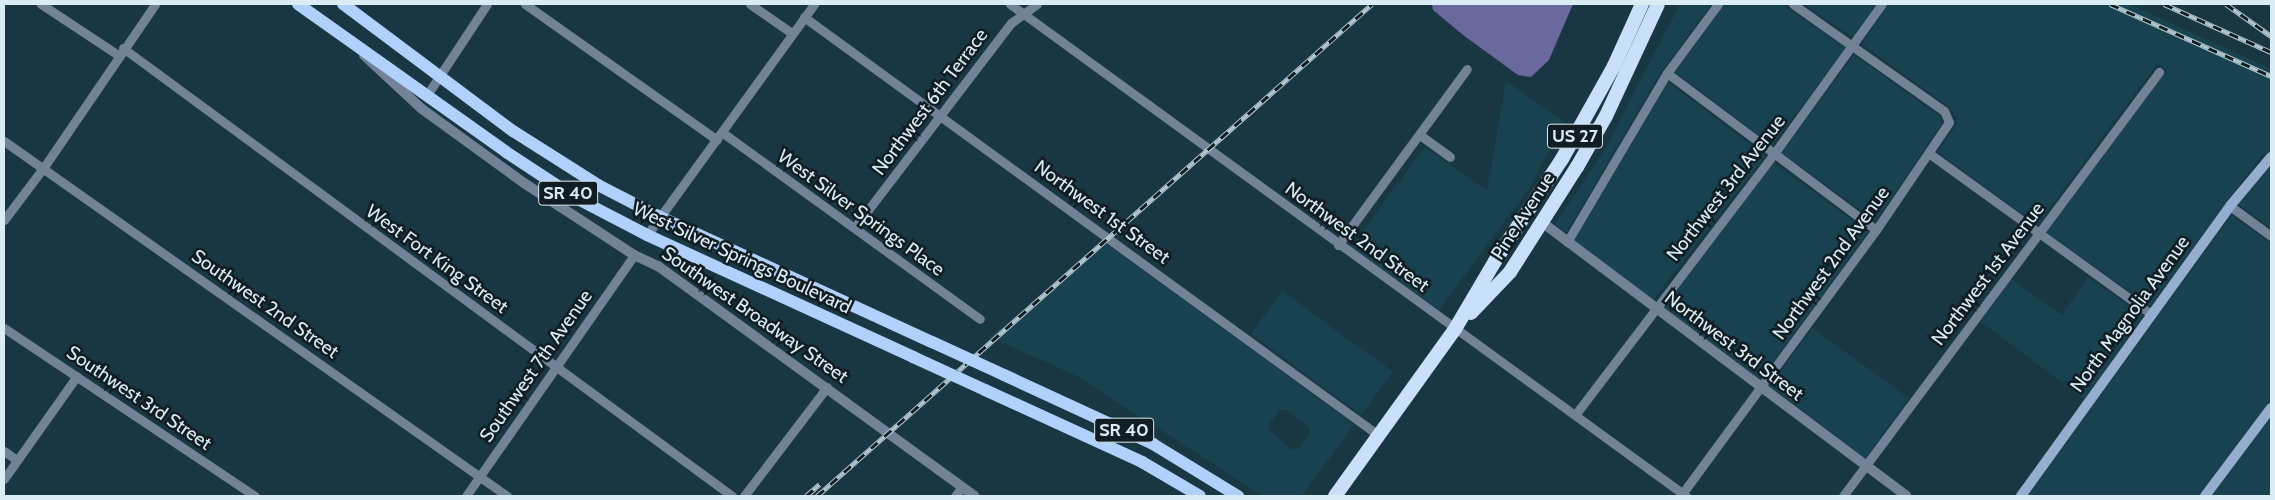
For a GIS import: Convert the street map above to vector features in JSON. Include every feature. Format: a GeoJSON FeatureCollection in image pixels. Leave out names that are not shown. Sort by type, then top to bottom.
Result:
{"type":"FeatureCollection","features":[{"type":"Feature","properties":{"kind":"highway","name":"Pine Avenue"},"geometry":{"type":"LineString","coordinates":[[1335,496],[1455,329],[1494,261],[1562,159],[1614,66],[1642,4]]}},
{"type":"Feature","properties":{"kind":"highway","name":"Pine Avenue"},"geometry":{"type":"LineString","coordinates":[[1455,329],[1510,272],[1543,223],[1606,116],[1658,4]]}},
{"type":"Feature","properties":{"kind":"main road","name":"West Silver Springs Boulevard"},"geometry":{"type":"LineString","coordinates":[[298,4],[545,178],[647,235],[1142,462],[1200,496]]}},
{"type":"Feature","properties":{"kind":"main road","name":"West Silver Springs Boulevard"},"geometry":{"type":"LineString","coordinates":[[343,4],[438,76],[569,168],[660,217],[1153,444],[1238,496]]}},
{"type":"Feature","properties":{"kind":"main road","name":"North Magnolia Avenue"},"geometry":{"type":"LineString","coordinates":[[2021,496],[2230,206],[2271,157]]}},
{"type":"Feature","properties":{"kind":"main road"},"geometry":{"type":"LineString","coordinates":[[2205,496],[2271,408]]}},
{"type":"Feature","properties":{"kind":"street","name":"West Fort King Street"},"geometry":{"type":"LineString","coordinates":[[42,4],[120,51],[732,496]]}},
{"type":"Feature","properties":{"kind":"street"},"geometry":{"type":"LineString","coordinates":[[4,220],[44,167],[120,51],[155,4]]}},
{"type":"Feature","properties":{"kind":"street"},"geometry":{"type":"LineString","coordinates":[[427,95],[487,4]]}},
{"type":"Feature","properties":{"kind":"street","name":"West Silver Springs Place"},"geometry":{"type":"LineString","coordinates":[[525,4],[855,228],[980,319]]}},
{"type":"Feature","properties":{"kind":"street"},"geometry":{"type":"LineString","coordinates":[[750,4],[793,34]]}},
{"type":"Feature","properties":{"kind":"street"},"geometry":{"type":"LineString","coordinates":[[647,235],[814,4]]}},
{"type":"Feature","properties":{"kind":"street","name":"Northwest 2nd Street"},"geometry":{"type":"LineString","coordinates":[[1010,4],[1169,117],[1338,245],[1575,414],[1684,495]]}},
{"type":"Feature","properties":{"kind":"street","name":"Northwest 6th Terrace"},"geometry":{"type":"LineString","coordinates":[[855,228],[1012,23],[1037,4]]}},
{"type":"Feature","properties":{"kind":"street"},"geometry":{"type":"LineString","coordinates":[[1567,242],[1667,74],[1718,4]]}},
{"type":"Feature","properties":{"kind":"street"},"geometry":{"type":"LineString","coordinates":[[1793,4],[1854,46]]}},
{"type":"Feature","properties":{"kind":"street","name":"Northwest 3rd Avenue"},"geometry":{"type":"LineString","coordinates":[[1575,414],[1654,308],[1773,155],[1854,46],[1882,4]]}},
{"type":"Feature","properties":{"kind":"street","name":"Northwest 1st Street"},"geometry":{"type":"LineString","coordinates":[[804,17],[941,114],[1378,436]]}},
{"type":"Feature","properties":{"kind":"street","name":"Southwest Broadway Street"},"geometry":{"type":"LineString","coordinates":[[348,39],[387,80],[422,109],[634,255],[658,266],[827,387],[974,496]]}},
{"type":"Feature","properties":{"kind":"street","name":"Northwest 2nd Avenue"},"geometry":{"type":"LineString","coordinates":[[1684,495],[1930,154],[1949,122],[1944,112],[1854,46]]}},
{"type":"Feature","properties":{"kind":"street"},"geometry":{"type":"LineString","coordinates":[[1338,245],[1467,69]]}},
{"type":"Feature","properties":{"kind":"street","name":"Northwest 1st Avenue"},"geometry":{"type":"LineString","coordinates":[[1844,496],[2159,72]]}},
{"type":"Feature","properties":{"kind":"street"},"geometry":{"type":"LineString","coordinates":[[1667,74],[1773,155],[1876,230]]}},
{"type":"Feature","properties":{"kind":"street"},"geometry":{"type":"LineString","coordinates":[[1420,134],[1450,157]]}},
{"type":"Feature","properties":{"kind":"street","name":"Southwest 2nd Street"},"geometry":{"type":"LineString","coordinates":[[4,141],[44,167],[507,496]]}},
{"type":"Feature","properties":{"kind":"street"},"geometry":{"type":"LineString","coordinates":[[1930,154],[2151,314]]}},
{"type":"Feature","properties":{"kind":"street"},"geometry":{"type":"LineString","coordinates":[[2230,206],[2271,236]]}},
{"type":"Feature","properties":{"kind":"street","name":"Northwest 3rd Street"},"geometry":{"type":"LineString","coordinates":[[1543,223],[1906,496]]}},
{"type":"Feature","properties":{"kind":"street","name":"Southwest 7th Avenue"},"geometry":{"type":"LineString","coordinates":[[466,496],[634,255]]}},
{"type":"Feature","properties":{"kind":"street","name":"Southwest 3rd Street"},"geometry":{"type":"LineString","coordinates":[[4,328],[255,496]]}},
{"type":"Feature","properties":{"kind":"street"},"geometry":{"type":"LineString","coordinates":[[4,479],[77,376]]}},
{"type":"Feature","properties":{"kind":"street"},"geometry":{"type":"LineString","coordinates":[[744,496],[827,387]]}},
{"type":"Feature","properties":{"kind":"street"},"geometry":{"type":"LineString","coordinates":[[4,451],[17,460]]}},
{"type":"Feature","properties":{"kind":"street"},"geometry":{"type":"LineString","coordinates":[[955,496],[962,487]]}},
{"type":"Feature","properties":{"kind":"shaded area"},"geometry":{"type":"Polygon","coordinates":[[[1680,4],[1711,4],[1659,75],[1566,233],[1555,224],[1605,149],[1680,4]]]}},
{"type":"Feature","properties":{"kind":"shaded area"},"geometry":{"type":"Polygon","coordinates":[[[1725,4],[1782,4],[1845,48],[1772,146],[1675,72],[1725,4]]]}},
{"type":"Feature","properties":{"kind":"shaded area"},"geometry":{"type":"Polygon","coordinates":[[[1804,4],[1876,4],[1853,38],[1804,4]]]}},
{"type":"Feature","properties":{"kind":"shaded area"},"geometry":{"type":"Polygon","coordinates":[[[1889,4],[2129,4],[2271,69],[2271,150],[2260,157],[2150,306],[2046,232],[2167,70],[2158,63],[2037,225],[1938,152],[1957,124],[1957,118],[1948,106],[1862,44],[1889,4]]]}},
{"type":"Feature","properties":{"kind":"shaded area"},"geometry":{"type":"Polygon","coordinates":[[[1854,55],[1939,116],[1942,123],[1876,221],[1781,153],[1854,55]]]}},
{"type":"Feature","properties":{"kind":"shaded area"},"geometry":{"type":"Polygon","coordinates":[[[1506,81],[1564,122],[1530,187],[1439,310],[1351,247],[1425,147],[1487,191],[1506,81]]]}},
{"type":"Feature","properties":{"kind":"shaded area"},"geometry":{"type":"Polygon","coordinates":[[[1668,82],[1765,156],[1653,300],[1574,240],[1668,82]]]}},
{"type":"Feature","properties":{"kind":"shaded area"},"geometry":{"type":"Polygon","coordinates":[[[1774,163],[1868,232],[1761,379],[1662,307],[1774,163]]]}},
{"type":"Feature","properties":{"kind":"shaded area"},"geometry":{"type":"Polygon","coordinates":[[[2271,163],[2271,228],[2238,204],[2271,163]]]}},
{"type":"Feature","properties":{"kind":"shaded area"},"geometry":{"type":"Polygon","coordinates":[[[2231,215],[2271,244],[2271,399],[2198,496],[2028,496],[2231,215]]]}},
{"type":"Feature","properties":{"kind":"shaded area"},"geometry":{"type":"Polygon","coordinates":[[[1106,243],[1354,425],[1301,496],[1263,496],[1077,376],[990,337],[1106,243]],[[1286,409],[1279,411],[1269,424],[1270,431],[1292,450],[1300,448],[1310,434],[1309,427],[1286,409]]]}},
{"type":"Feature","properties":{"kind":"shaded area"},"geometry":{"type":"Polygon","coordinates":[[[2088,277],[2143,316],[2084,399],[1980,321],[2011,279],[2062,315],[2088,277]]]}},
{"type":"Feature","properties":{"kind":"shaded area"},"geometry":{"type":"Polygon","coordinates":[[[1282,291],[1393,372],[1361,415],[1251,334],[1282,291]]]}},
{"type":"Feature","properties":{"kind":"shaded area"},"geometry":{"type":"Polygon","coordinates":[[[1812,328],[1909,398],[1865,458],[1770,386],[1812,328]]]}},
{"type":"Feature","properties":{"kind":"shaded area"},"geometry":{"type":"Polygon","coordinates":[[[2271,417],[2271,496],[2212,496],[2264,426],[2271,417]]]}},
{"type":"Feature","properties":{"kind":"water"},"geometry":{"type":"Polygon","coordinates":[[[1432,4],[1573,4],[1549,60],[1531,77],[1518,75],[1463,35],[1433,10],[1432,4]]]}},
{"type":"Feature","properties":{"kind":"railway"},"geometry":{"type":"LineString","coordinates":[[817,496],[1372,4]]}},
{"type":"Feature","properties":{"kind":"railway"},"geometry":{"type":"LineString","coordinates":[[2110,4],[2271,76]]}},
{"type":"Feature","properties":{"kind":"railway"},"geometry":{"type":"LineString","coordinates":[[2164,4],[2271,52]]}},
{"type":"Feature","properties":{"kind":"railway"},"geometry":{"type":"LineString","coordinates":[[2226,4],[2271,36]]}},
{"type":"Feature","properties":{"kind":"railway"},"geometry":{"type":"LineString","coordinates":[[806,496],[820,484]]}}]}
